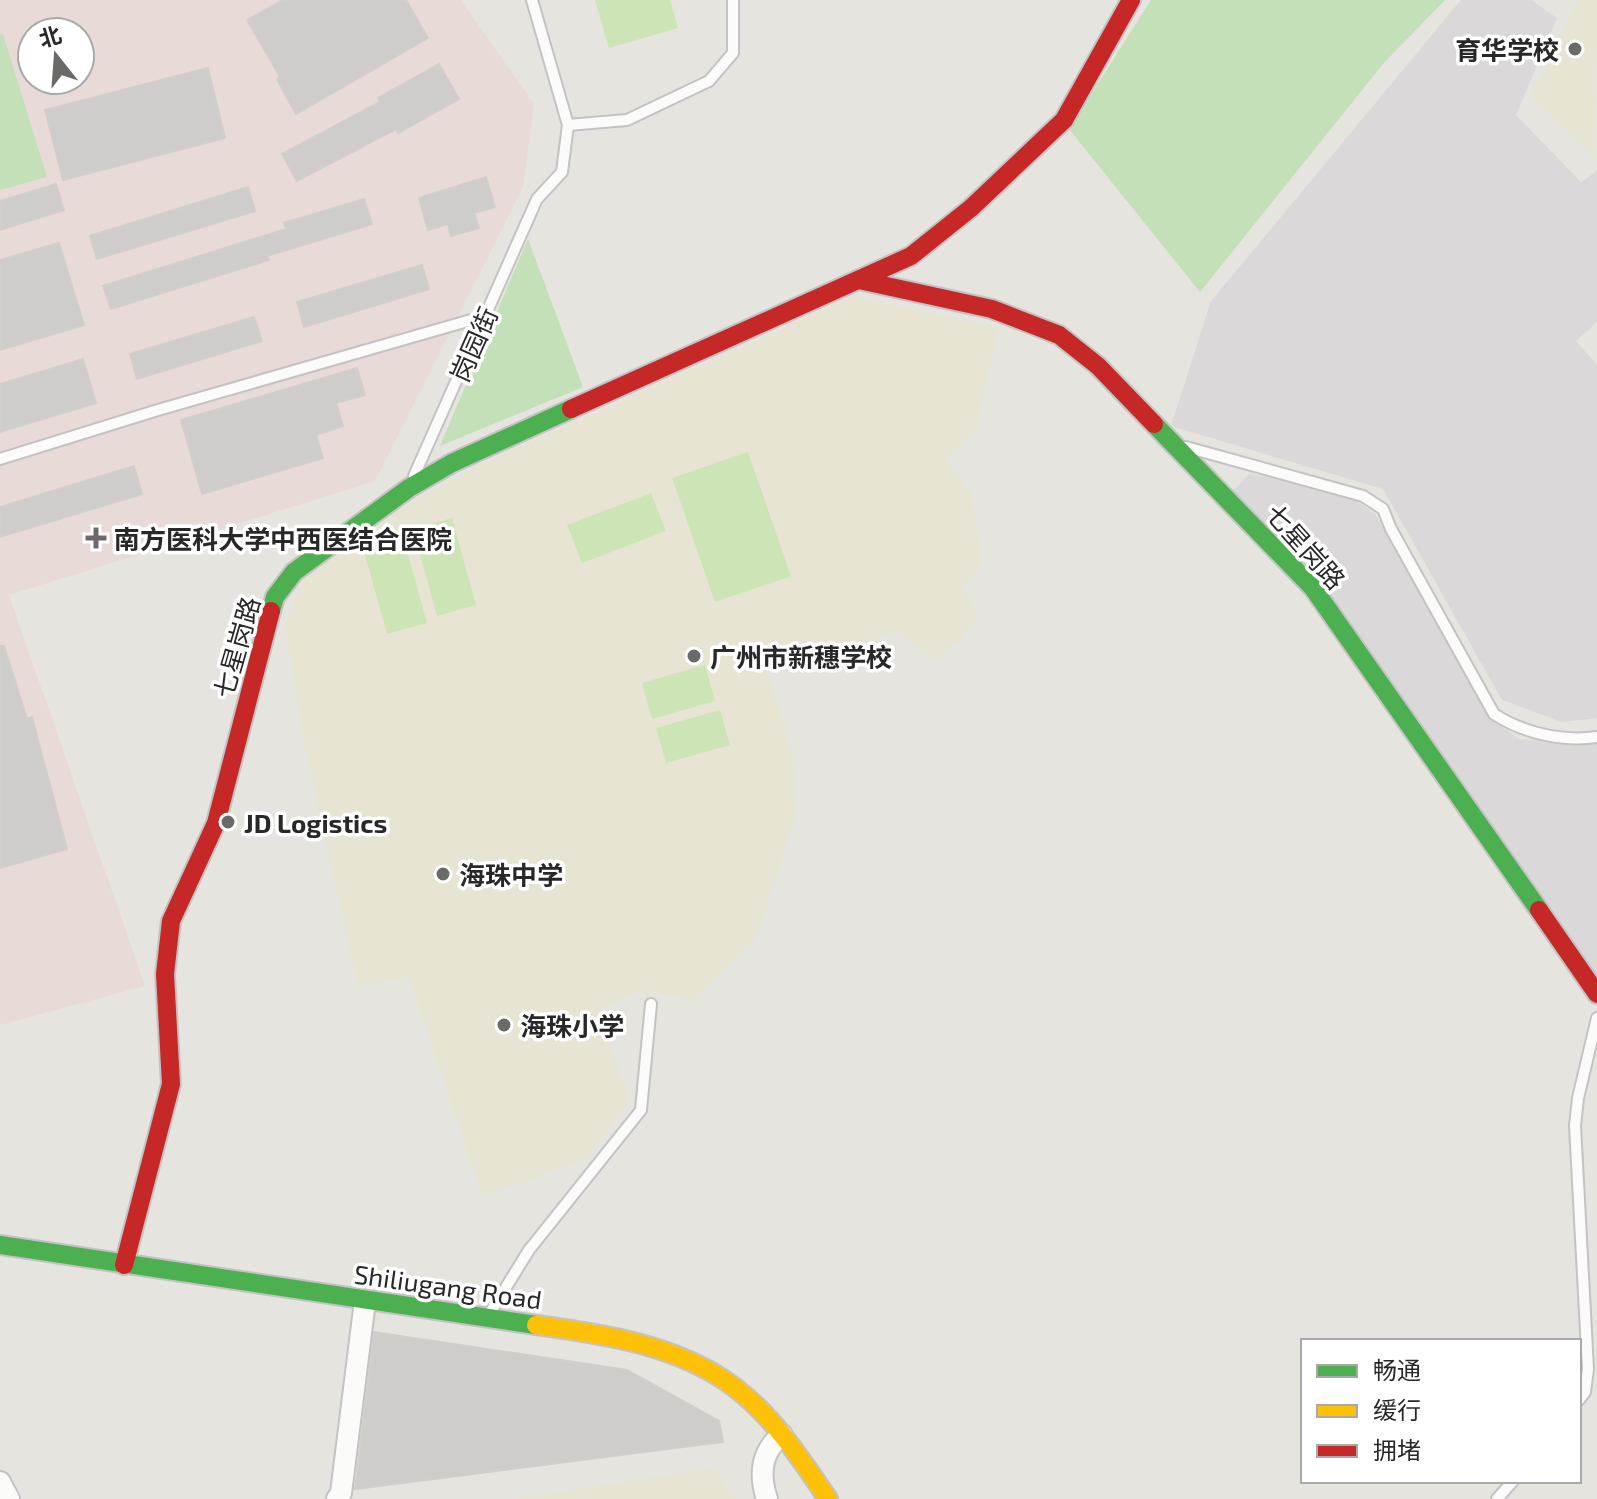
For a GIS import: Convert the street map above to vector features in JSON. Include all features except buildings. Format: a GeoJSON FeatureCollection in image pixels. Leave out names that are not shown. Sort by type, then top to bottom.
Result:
{"type":"FeatureCollection","features":[{"type":"Feature","properties":{"kind":"street","name":"七星岗路"},"geometry":{"type":"LineString","coordinates":[[124,1265],[171,1084],[165,974],[171,921],[216,823],[275,597],[294,572],[409,488],[452,463],[911,256],[971,208],[1064,120],[1131,0]]}},
{"type":"Feature","properties":{"kind":"street","name":"七星岗路"},"geometry":{"type":"LineString","coordinates":[[859,280],[992,309],[1059,335],[1098,366],[1313,588],[1597,994]]}},
{"type":"Feature","properties":{"kind":"street","name":"Shiliugang Road"},"geometry":{"type":"LineString","coordinates":[[0,1245],[553,1327],[636,1344],[701,1366],[731,1383],[782,1435],[828,1499]]}},
{"type":"Feature","properties":{"kind":"street"},"geometry":{"type":"LineString","coordinates":[[337,1499],[341,1493],[365,1301]]}},
{"type":"Feature","properties":{"kind":"street"},"geometry":{"type":"LineString","coordinates":[[767,1499],[764,1458],[774,1441],[782,1435]]}},
{"type":"Feature","properties":{"kind":"street"},"geometry":{"type":"LineString","coordinates":[[0,1482],[9,1499]]}},
{"type":"Feature","properties":{"kind":"lane"},"geometry":{"type":"LineString","coordinates":[[532,0],[568,125],[627,120],[709,81],[733,53],[733,0]]}},
{"type":"Feature","properties":{"kind":"lane","name":"岗园街"},"geometry":{"type":"LineString","coordinates":[[409,488],[537,199],[562,172],[568,125]]}},
{"type":"Feature","properties":{"kind":"lane"},"geometry":{"type":"LineString","coordinates":[[0,459],[485,316]]}},
{"type":"Feature","properties":{"kind":"lane"},"geometry":{"type":"LineString","coordinates":[[1173,443],[1363,496],[1383,509],[1391,529],[1494,714],[1511,725],[1573,740],[1597,737]]}},
{"type":"Feature","properties":{"kind":"lane"},"geometry":{"type":"LineString","coordinates":[[487,1318],[529,1250],[641,1110],[651,1004]]}},
{"type":"Feature","properties":{"kind":"lane"},"geometry":{"type":"LineString","coordinates":[[1581,1397],[1585,1392],[1588,1369],[1575,1126],[1578,1098],[1597,1018]]}},
{"type":"Feature","properties":{"kind":"lane"},"geometry":{"type":"LineString","coordinates":[[1497,1499],[1511,1483]]}},
{"type":"Feature","properties":{"kind":"shaded area","name":"南方医科大学中西医结合医院"},"geometry":{"type":"Polygon","coordinates":[[[0,0],[461,0],[534,104],[523,187],[375,481],[9,595],[145,986],[0,1025],[0,0]]]}},
{"type":"Feature","properties":{"kind":"shaded area"},"geometry":{"type":"Polygon","coordinates":[[[1461,0],[1531,0],[1557,18],[1516,115],[1581,182],[1597,171],[1597,322],[1576,341],[1597,365],[1597,718],[1562,722],[1502,700],[1383,489],[1171,426],[1211,301],[1461,0]]]}},
{"type":"Feature","properties":{"kind":"shaded area","name":"育华学校"},"geometry":{"type":"Polygon","coordinates":[[[1578,0],[1597,0],[1596,158],[1530,97],[1578,0]]]}},
{"type":"Feature","properties":{"kind":"shaded area"},"geometry":{"type":"Polygon","coordinates":[[[854,297],[999,328],[976,429],[946,460],[972,494],[982,568],[962,586],[978,614],[959,642],[932,659],[899,632],[767,669],[793,757],[796,816],[756,939],[693,1000],[641,990],[599,1011],[629,1100],[587,1160],[482,1196],[409,977],[358,986],[304,744],[285,624],[305,576],[396,510],[503,454],[854,297]]]}},
{"type":"Feature","properties":{"kind":"shaded area"},"geometry":{"type":"Polygon","coordinates":[[[1249,474],[1292,481],[1353,498],[1376,515],[1492,720],[1519,739],[1597,743],[1597,985],[1231,493],[1249,474]]]}},
{"type":"Feature","properties":{"kind":"shaded area"},"geometry":{"type":"Polygon","coordinates":[[[712,1468],[736,1499],[516,1499],[712,1468]]]}},
{"type":"Feature","properties":{"kind":"green space"},"geometry":{"type":"Polygon","coordinates":[[[595,0],[670,0],[678,28],[609,48],[595,0]]]}},
{"type":"Feature","properties":{"kind":"green space"},"geometry":{"type":"Polygon","coordinates":[[[1151,0],[1445,0],[1383,64],[1200,292],[1069,129],[1151,0]]]}},
{"type":"Feature","properties":{"kind":"green space"},"geometry":{"type":"Polygon","coordinates":[[[3,34],[16,76],[16,96],[22,96],[47,177],[0,190],[0,35],[3,34]]]}},
{"type":"Feature","properties":{"kind":"green space"},"geometry":{"type":"Polygon","coordinates":[[[528,239],[583,387],[440,446],[528,239]]]}},
{"type":"Feature","properties":{"kind":"green space"},"geometry":{"type":"Polygon","coordinates":[[[748,452],[791,576],[715,602],[672,478],[748,452]]]}},
{"type":"Feature","properties":{"kind":"green space"},"geometry":{"type":"Polygon","coordinates":[[[651,493],[666,531],[582,563],[567,525],[651,493]]]}},
{"type":"Feature","properties":{"kind":"green space"},"geometry":{"type":"Polygon","coordinates":[[[452,518],[476,605],[437,616],[413,529],[452,518]]]}},
{"type":"Feature","properties":{"kind":"green space"},"geometry":{"type":"Polygon","coordinates":[[[403,537],[427,623],[387,634],[363,548],[403,537]]]}},
{"type":"Feature","properties":{"kind":"green space"},"geometry":{"type":"Polygon","coordinates":[[[705,665],[715,701],[652,719],[642,683],[705,665]]]}},
{"type":"Feature","properties":{"kind":"green space"},"geometry":{"type":"Polygon","coordinates":[[[720,710],[730,745],[666,763],[656,728],[720,710]]]}},
{"type":"Feature","properties":{"kind":"traffic: fast"},"geometry":{"type":"LineString","coordinates":[[271,611],[275,597],[294,572],[409,488],[452,463],[571,409]]}},
{"type":"Feature","properties":{"kind":"traffic: fast"},"geometry":{"type":"LineString","coordinates":[[1154,424],[1313,588],[1539,910]]}},
{"type":"Feature","properties":{"kind":"traffic: fast"},"geometry":{"type":"LineString","coordinates":[[0,1245],[536,1325]]}},
{"type":"Feature","properties":{"kind":"traffic: slow"},"geometry":{"type":"LineString","coordinates":[[536,1325],[640,1344],[665,1351],[712,1373],[748,1398],[774,1425],[828,1499]]}},
{"type":"Feature","properties":{"kind":"traffic: jam"},"geometry":{"type":"LineString","coordinates":[[571,409],[911,256],[971,208],[1064,120],[1131,0]]}},
{"type":"Feature","properties":{"kind":"traffic: jam"},"geometry":{"type":"LineString","coordinates":[[859,280],[992,309],[1059,335],[1098,366],[1154,424]]}},
{"type":"Feature","properties":{"kind":"traffic: jam"},"geometry":{"type":"LineString","coordinates":[[124,1265],[171,1084],[165,974],[171,921],[216,823],[271,611]]}},
{"type":"Feature","properties":{"kind":"traffic: jam"},"geometry":{"type":"LineString","coordinates":[[1539,910],[1597,994]]}},
{"type":"Feature","properties":{"kind":"place","name":"育华学校"},"geometry":{"type":"Point","coordinates":[1575,49]}},
{"type":"Feature","properties":{"kind":"place","name":"南方医科大学中西医结合医院"},"geometry":{"type":"Point","coordinates":[96,538]}},
{"type":"Feature","properties":{"kind":"place","name":"广州市新穗学校"},"geometry":{"type":"Point","coordinates":[694,656]}},
{"type":"Feature","properties":{"kind":"place","name":"JD Logistics"},"geometry":{"type":"Point","coordinates":[228,822]}},
{"type":"Feature","properties":{"kind":"place","name":"海珠中学"},"geometry":{"type":"Point","coordinates":[443,874]}},
{"type":"Feature","properties":{"kind":"place","name":"海珠小学"},"geometry":{"type":"Point","coordinates":[504,1025]}}]}
